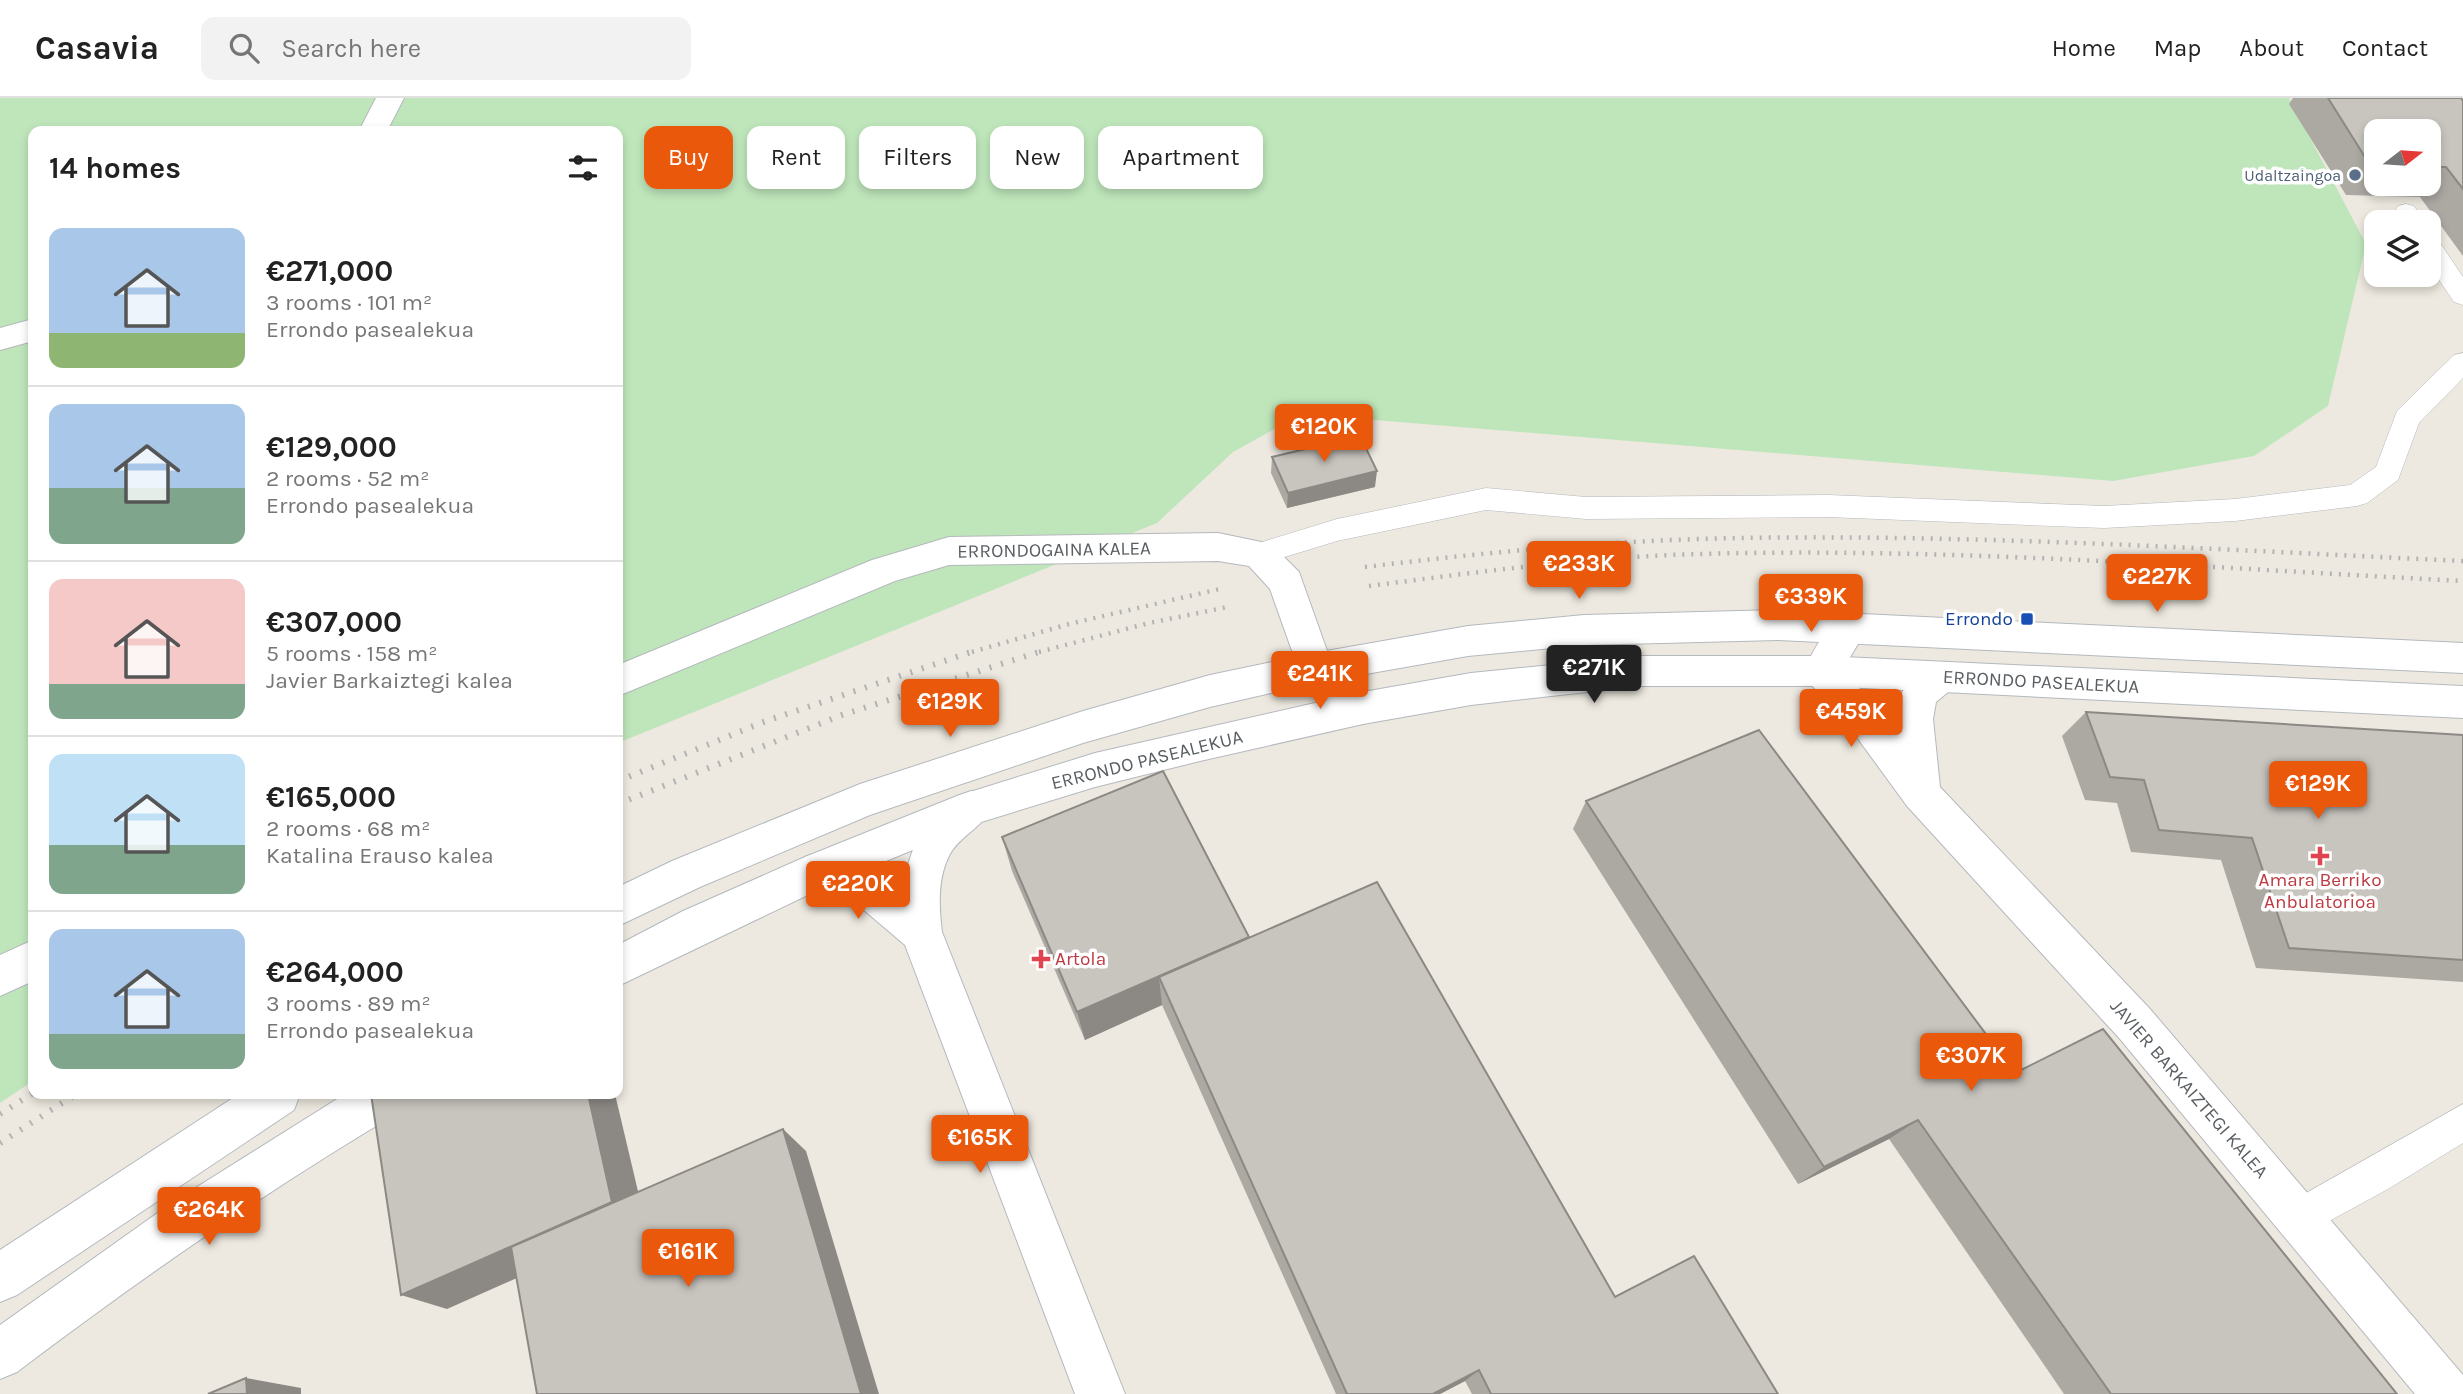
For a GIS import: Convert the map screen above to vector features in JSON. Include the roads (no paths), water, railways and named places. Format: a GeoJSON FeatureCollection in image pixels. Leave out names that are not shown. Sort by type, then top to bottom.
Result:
{"type":"FeatureCollection","features":[{"type":"Feature","properties":{"kind":"main road"},"geometry":{"type":"LineString","coordinates":[[376,126],[390,98]]}},
{"type":"Feature","properties":{"kind":"main road"},"geometry":{"type":"LineString","coordinates":[[0,340],[28,332]]}},
{"type":"Feature","properties":{"kind":"main road","name":"ERRONDOGAINA KALEA"},"geometry":{"type":"LineString","coordinates":[[623,679],[885,570],[949,551],[1218,547],[1259,554]]}},
{"type":"Feature","properties":{"kind":"main road"},"geometry":{"type":"LineString","coordinates":[[1259,554],[1286,582],[1315,668],[1363,708]]}},
{"type":"Feature","properties":{"kind":"main road"},"geometry":{"type":"LineString","coordinates":[[623,905],[686,874],[860,800],[1083,727],[1210,691],[1315,668],[1468,641],[1584,630],[1778,625],[2463,658]]}},
{"type":"Feature","properties":{"kind":"main road"},"geometry":{"type":"LineString","coordinates":[[1822,671],[1849,629]]}},
{"type":"Feature","properties":{"kind":"main road","name":"ERRONDO PASEALEKUA"},"geometry":{"type":"LineString","coordinates":[[623,964],[698,925],[819,870],[971,808],[1095,770],[1363,708],[1471,689],[1641,671],[1822,671],[2463,702]]}},
{"type":"Feature","properties":{"kind":"main road","name":"JAVIER BARKAIZTEGI KALEA"},"geometry":{"type":"LineString","coordinates":[[1822,671],[1866,721],[1921,794],[2135,1024],[2447,1394]]}},
{"type":"Feature","properties":{"kind":"main road"},"geometry":{"type":"LineString","coordinates":[[1921,794],[1914,719],[1919,694],[1940,677]]}},
{"type":"Feature","properties":{"kind":"main road"},"geometry":{"type":"LineString","coordinates":[[971,808],[933,844],[918,897],[921,932],[1100,1394]]}},
{"type":"Feature","properties":{"kind":"main road"},"geometry":{"type":"LineString","coordinates":[[819,870],[866,887],[921,932]]}},
{"type":"Feature","properties":{"kind":"main road"},"geometry":{"type":"LineString","coordinates":[[0,976],[28,962]]}},
{"type":"Feature","properties":{"kind":"main road"},"geometry":{"type":"LineString","coordinates":[[0,1278],[270,1099]]}},
{"type":"Feature","properties":{"kind":"main road"},"geometry":{"type":"LineString","coordinates":[[0,1355],[61,1308],[304,1141],[378,1099]]}},
{"type":"Feature","properties":{"kind":"lane"},"geometry":{"type":"LineString","coordinates":[[2441,264],[2463,296]]}},
{"type":"Feature","properties":{"kind":"lane"},"geometry":{"type":"LineString","coordinates":[[1259,554],[1338,530],[1486,499],[1586,508],[1828,506],[2104,517],[2235,510],[2357,495],[2388,473],[2407,418],[2463,362]]}},
{"type":"Feature","properties":{"kind":"lane"},"geometry":{"type":"LineString","coordinates":[[2298,1218],[2463,1122]]}},
{"type":"Feature","properties":{"kind":"railway"},"geometry":{"type":"LineString","coordinates":[[1365,567],[1599,544],[1693,539],[1830,537],[2102,544],[2463,561]]}},
{"type":"Feature","properties":{"kind":"railway"},"geometry":{"type":"LineString","coordinates":[[1369,586],[1616,558],[1794,553],[1889,553],[2081,560],[2463,581]]}},
{"type":"Feature","properties":{"kind":"railway"},"geometry":{"type":"LineString","coordinates":[[972,652],[1069,624],[1224,588]]}},
{"type":"Feature","properties":{"kind":"railway"},"geometry":{"type":"LineString","coordinates":[[1039,652],[1149,623],[1228,607]]}},
{"type":"Feature","properties":{"kind":"railway"},"geometry":{"type":"LineString","coordinates":[[623,779],[766,721],[977,650]]}},
{"type":"Feature","properties":{"kind":"railway"},"geometry":{"type":"LineString","coordinates":[[623,802],[842,715],[1045,650]]}},
{"type":"Feature","properties":{"kind":"railway"},"geometry":{"type":"LineString","coordinates":[[0,1114],[28,1096]]}},
{"type":"Feature","properties":{"kind":"railway"},"geometry":{"type":"LineString","coordinates":[[0,1143],[68,1099]]}},
{"type":"Feature","properties":{"kind":"place","name":"Udaltzaingoa"},"geometry":{"type":"Point","coordinates":[2355,175]}},
{"type":"Feature","properties":{"kind":"place","name":"Errondo"},"geometry":{"type":"Point","coordinates":[2027,619]}},
{"type":"Feature","properties":{"kind":"place","name":"Amara Berriko Anbulatorioa"},"geometry":{"type":"Point","coordinates":[2320,856]}},
{"type":"Feature","properties":{"kind":"place","name":"Artola"},"geometry":{"type":"Point","coordinates":[1041,959]}}]}
